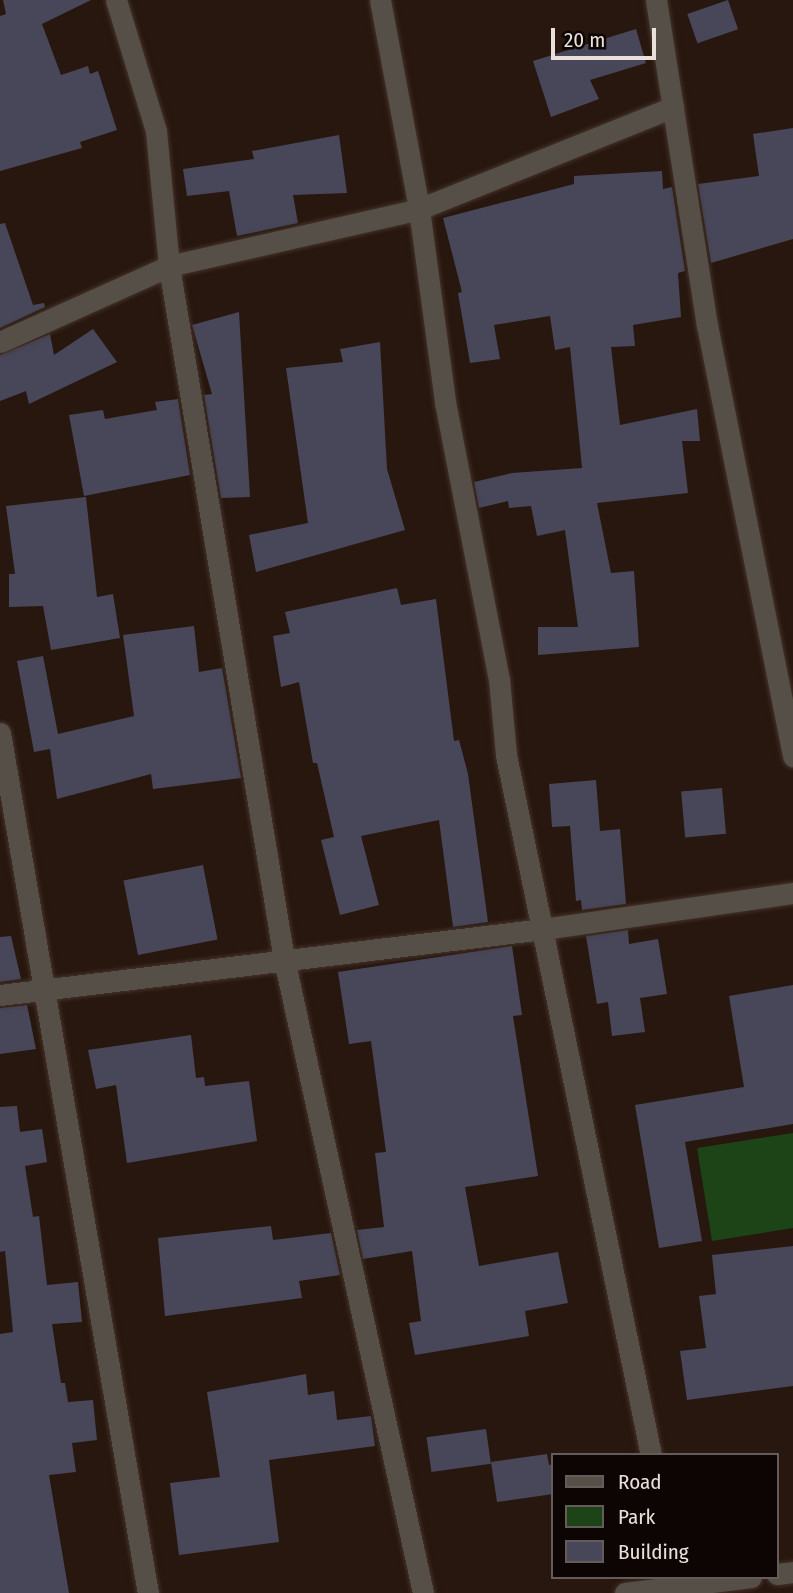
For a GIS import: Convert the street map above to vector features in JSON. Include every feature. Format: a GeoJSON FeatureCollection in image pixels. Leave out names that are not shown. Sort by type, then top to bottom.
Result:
{"type":"FeatureCollection","features":[{"type":"Feature","properties":{"kind":"street"},"geometry":{"type":"LineString","coordinates":[[116,0],[156,131],[169,266],[284,958],[423,1593]]}},
{"type":"Feature","properties":{"kind":"street"},"geometry":{"type":"LineString","coordinates":[[380,0],[419,209],[445,402],[499,679],[506,755],[651,1453]]}},
{"type":"Feature","properties":{"kind":"street"},"geometry":{"type":"LineString","coordinates":[[656,0],[707,325],[793,757]]}},
{"type":"Feature","properties":{"kind":"street"},"geometry":{"type":"LineString","coordinates":[[0,342],[169,266],[419,209],[673,107]]}},
{"type":"Feature","properties":{"kind":"street"},"geometry":{"type":"LineString","coordinates":[[0,733],[148,1593]]}},
{"type":"Feature","properties":{"kind":"street"},"geometry":{"type":"LineString","coordinates":[[0,995],[284,958],[543,929],[793,893]]}},
{"type":"Feature","properties":{"kind":"street"},"geometry":{"type":"LineString","coordinates":[[625,1593],[733,1579]]}},
{"type":"Feature","properties":{"kind":"green space"},"geometry":{"type":"Polygon","coordinates":[[[793,1133],[793,1228],[712,1241],[697,1148],[793,1133]]]}},
{"type":"Feature","properties":{"kind":"building"},"geometry":{"type":"Polygon","coordinates":[[[3,0],[91,0],[42,24],[61,75],[88,66],[90,74],[98,71],[117,130],[80,142],[82,148],[0,171],[0,16],[6,14],[3,0]]]}},
{"type":"Feature","properties":{"kind":"building"},"geometry":{"type":"Polygon","coordinates":[[[728,0],[738,29],[697,43],[687,14],[728,0]]]}},
{"type":"Feature","properties":{"kind":"building"},"geometry":{"type":"Polygon","coordinates":[[[636,29],[646,63],[590,80],[599,99],[551,117],[533,61],[636,29]]]}},
{"type":"Feature","properties":{"kind":"building"},"geometry":{"type":"Polygon","coordinates":[[[793,128],[793,239],[711,263],[698,184],[759,176],[753,134],[793,128]]]}},
{"type":"Feature","properties":{"kind":"building"},"geometry":{"type":"Polygon","coordinates":[[[339,135],[347,193],[293,195],[298,223],[237,236],[229,191],[187,196],[183,169],[254,159],[252,151],[339,135]]]}},
{"type":"Feature","properties":{"kind":"building"},"geometry":{"type":"Polygon","coordinates":[[[662,171],[663,189],[672,187],[685,271],[678,273],[681,317],[633,325],[635,346],[611,347],[620,425],[697,409],[700,441],[682,441],[688,493],[597,503],[611,573],[634,571],[639,647],[538,655],[538,627],[578,627],[565,530],[537,536],[531,506],[509,508],[508,501],[479,508],[474,482],[512,473],[582,468],[570,347],[555,350],[550,316],[494,325],[500,359],[470,363],[458,293],[462,292],[443,218],[574,184],[574,176],[662,171]]]}},
{"type":"Feature","properties":{"kind":"building"},"geometry":{"type":"Polygon","coordinates":[[[5,223],[33,305],[44,303],[45,307],[0,328],[0,224],[5,223]]]}},
{"type":"Feature","properties":{"kind":"building"},"geometry":{"type":"Polygon","coordinates":[[[239,312],[250,497],[221,498],[204,395],[212,394],[192,325],[239,312]]]}},
{"type":"Feature","properties":{"kind":"building"},"geometry":{"type":"Polygon","coordinates":[[[93,329],[117,362],[29,404],[26,391],[0,401],[0,355],[50,334],[54,355],[93,329]]]}},
{"type":"Feature","properties":{"kind":"building"},"geometry":{"type":"Polygon","coordinates":[[[380,342],[387,469],[405,530],[256,572],[249,535],[308,523],[286,368],[343,362],[340,349],[380,342]]]}},
{"type":"Feature","properties":{"kind":"building"},"geometry":{"type":"Polygon","coordinates":[[[178,399],[190,475],[84,496],[69,415],[103,410],[105,419],[157,410],[155,402],[178,399]]]}},
{"type":"Feature","properties":{"kind":"building"},"geometry":{"type":"Polygon","coordinates":[[[86,497],[97,597],[113,594],[120,638],[51,650],[43,606],[9,607],[9,574],[15,574],[6,506],[86,497]]]}},
{"type":"Feature","properties":{"kind":"building"},"geometry":{"type":"Polygon","coordinates":[[[397,588],[401,605],[436,599],[454,741],[459,740],[468,774],[488,922],[453,927],[439,820],[361,836],[379,905],[340,915],[321,840],[334,837],[317,763],[313,763],[299,682],[281,687],[273,636],[290,633],[285,612],[397,588]]]}},
{"type":"Feature","properties":{"kind":"building"},"geometry":{"type":"Polygon","coordinates":[[[194,626],[199,672],[222,668],[241,778],[153,789],[151,774],[57,799],[50,749],[34,752],[17,661],[43,656],[58,734],[134,716],[123,635],[194,626]]]}},
{"type":"Feature","properties":{"kind":"building"},"geometry":{"type":"Polygon","coordinates":[[[596,780],[600,831],[620,829],[626,904],[582,910],[581,900],[576,901],[570,826],[552,827],[549,784],[596,780]]]}},
{"type":"Feature","properties":{"kind":"building"},"geometry":{"type":"Polygon","coordinates":[[[722,788],[726,834],[685,837],[681,792],[722,788]]]}},
{"type":"Feature","properties":{"kind":"building"},"geometry":{"type":"Polygon","coordinates":[[[203,865],[218,940],[138,955],[123,880],[203,865]]]}},
{"type":"Feature","properties":{"kind":"building"},"geometry":{"type":"Polygon","coordinates":[[[628,930],[629,944],[658,939],[667,994],[640,998],[645,1032],[612,1036],[608,1002],[597,1004],[586,936],[628,930]]]}},
{"type":"Feature","properties":{"kind":"building"},"geometry":{"type":"Polygon","coordinates":[[[11,936],[21,979],[0,982],[0,937],[11,936]]]}},
{"type":"Feature","properties":{"kind":"building"},"geometry":{"type":"Polygon","coordinates":[[[512,946],[522,1015],[513,1016],[538,1176],[465,1187],[479,1266],[558,1252],[568,1303],[525,1311],[529,1336],[415,1355],[409,1323],[421,1321],[412,1251],[363,1259],[357,1230],[384,1227],[375,1153],[386,1152],[371,1041],[349,1044],[338,972],[512,946]]]}},
{"type":"Feature","properties":{"kind":"building"},"geometry":{"type":"Polygon","coordinates":[[[793,985],[793,1124],[685,1142],[702,1241],[659,1248],[635,1105],[744,1087],[729,996],[793,985]]]}},
{"type":"Feature","properties":{"kind":"building"},"geometry":{"type":"Polygon","coordinates":[[[27,1005],[36,1049],[0,1054],[0,1008],[27,1005]]]}},
{"type":"Feature","properties":{"kind":"building"},"geometry":{"type":"Polygon","coordinates":[[[191,1035],[196,1078],[204,1077],[205,1086],[249,1081],[257,1141],[127,1163],[116,1085],[96,1089],[88,1050],[191,1035]]]}},
{"type":"Feature","properties":{"kind":"building"},"geometry":{"type":"Polygon","coordinates":[[[17,1106],[20,1132],[42,1129],[47,1162],[25,1166],[33,1217],[39,1216],[47,1285],[78,1282],[82,1322],[52,1324],[61,1383],[65,1383],[68,1402],[93,1400],[97,1440],[72,1443],[76,1472],[49,1475],[69,1593],[0,1593],[0,1334],[13,1332],[5,1251],[0,1252],[0,1107],[17,1106]]]}},
{"type":"Feature","properties":{"kind":"building"},"geometry":{"type":"Polygon","coordinates":[[[271,1226],[273,1240],[331,1233],[340,1275],[299,1281],[302,1298],[165,1316],[158,1238],[271,1226]]]}},
{"type":"Feature","properties":{"kind":"building"},"geometry":{"type":"Polygon","coordinates":[[[793,1246],[793,1386],[687,1400],[680,1351],[706,1348],[699,1296],[716,1294],[712,1255],[793,1246]]]}},
{"type":"Feature","properties":{"kind":"building"},"geometry":{"type":"Polygon","coordinates":[[[306,1374],[308,1395],[334,1391],[337,1420],[371,1416],[375,1446],[269,1460],[279,1542],[179,1555],[170,1483],[220,1477],[207,1392],[306,1374]]]}},
{"type":"Feature","properties":{"kind":"building"},"geometry":{"type":"Polygon","coordinates":[[[486,1429],[491,1464],[431,1472],[427,1437],[486,1429]]]}},
{"type":"Feature","properties":{"kind":"building"},"geometry":{"type":"Polygon","coordinates":[[[547,1454],[549,1465],[552,1464],[552,1494],[497,1502],[491,1462],[547,1454]]]}}]}
